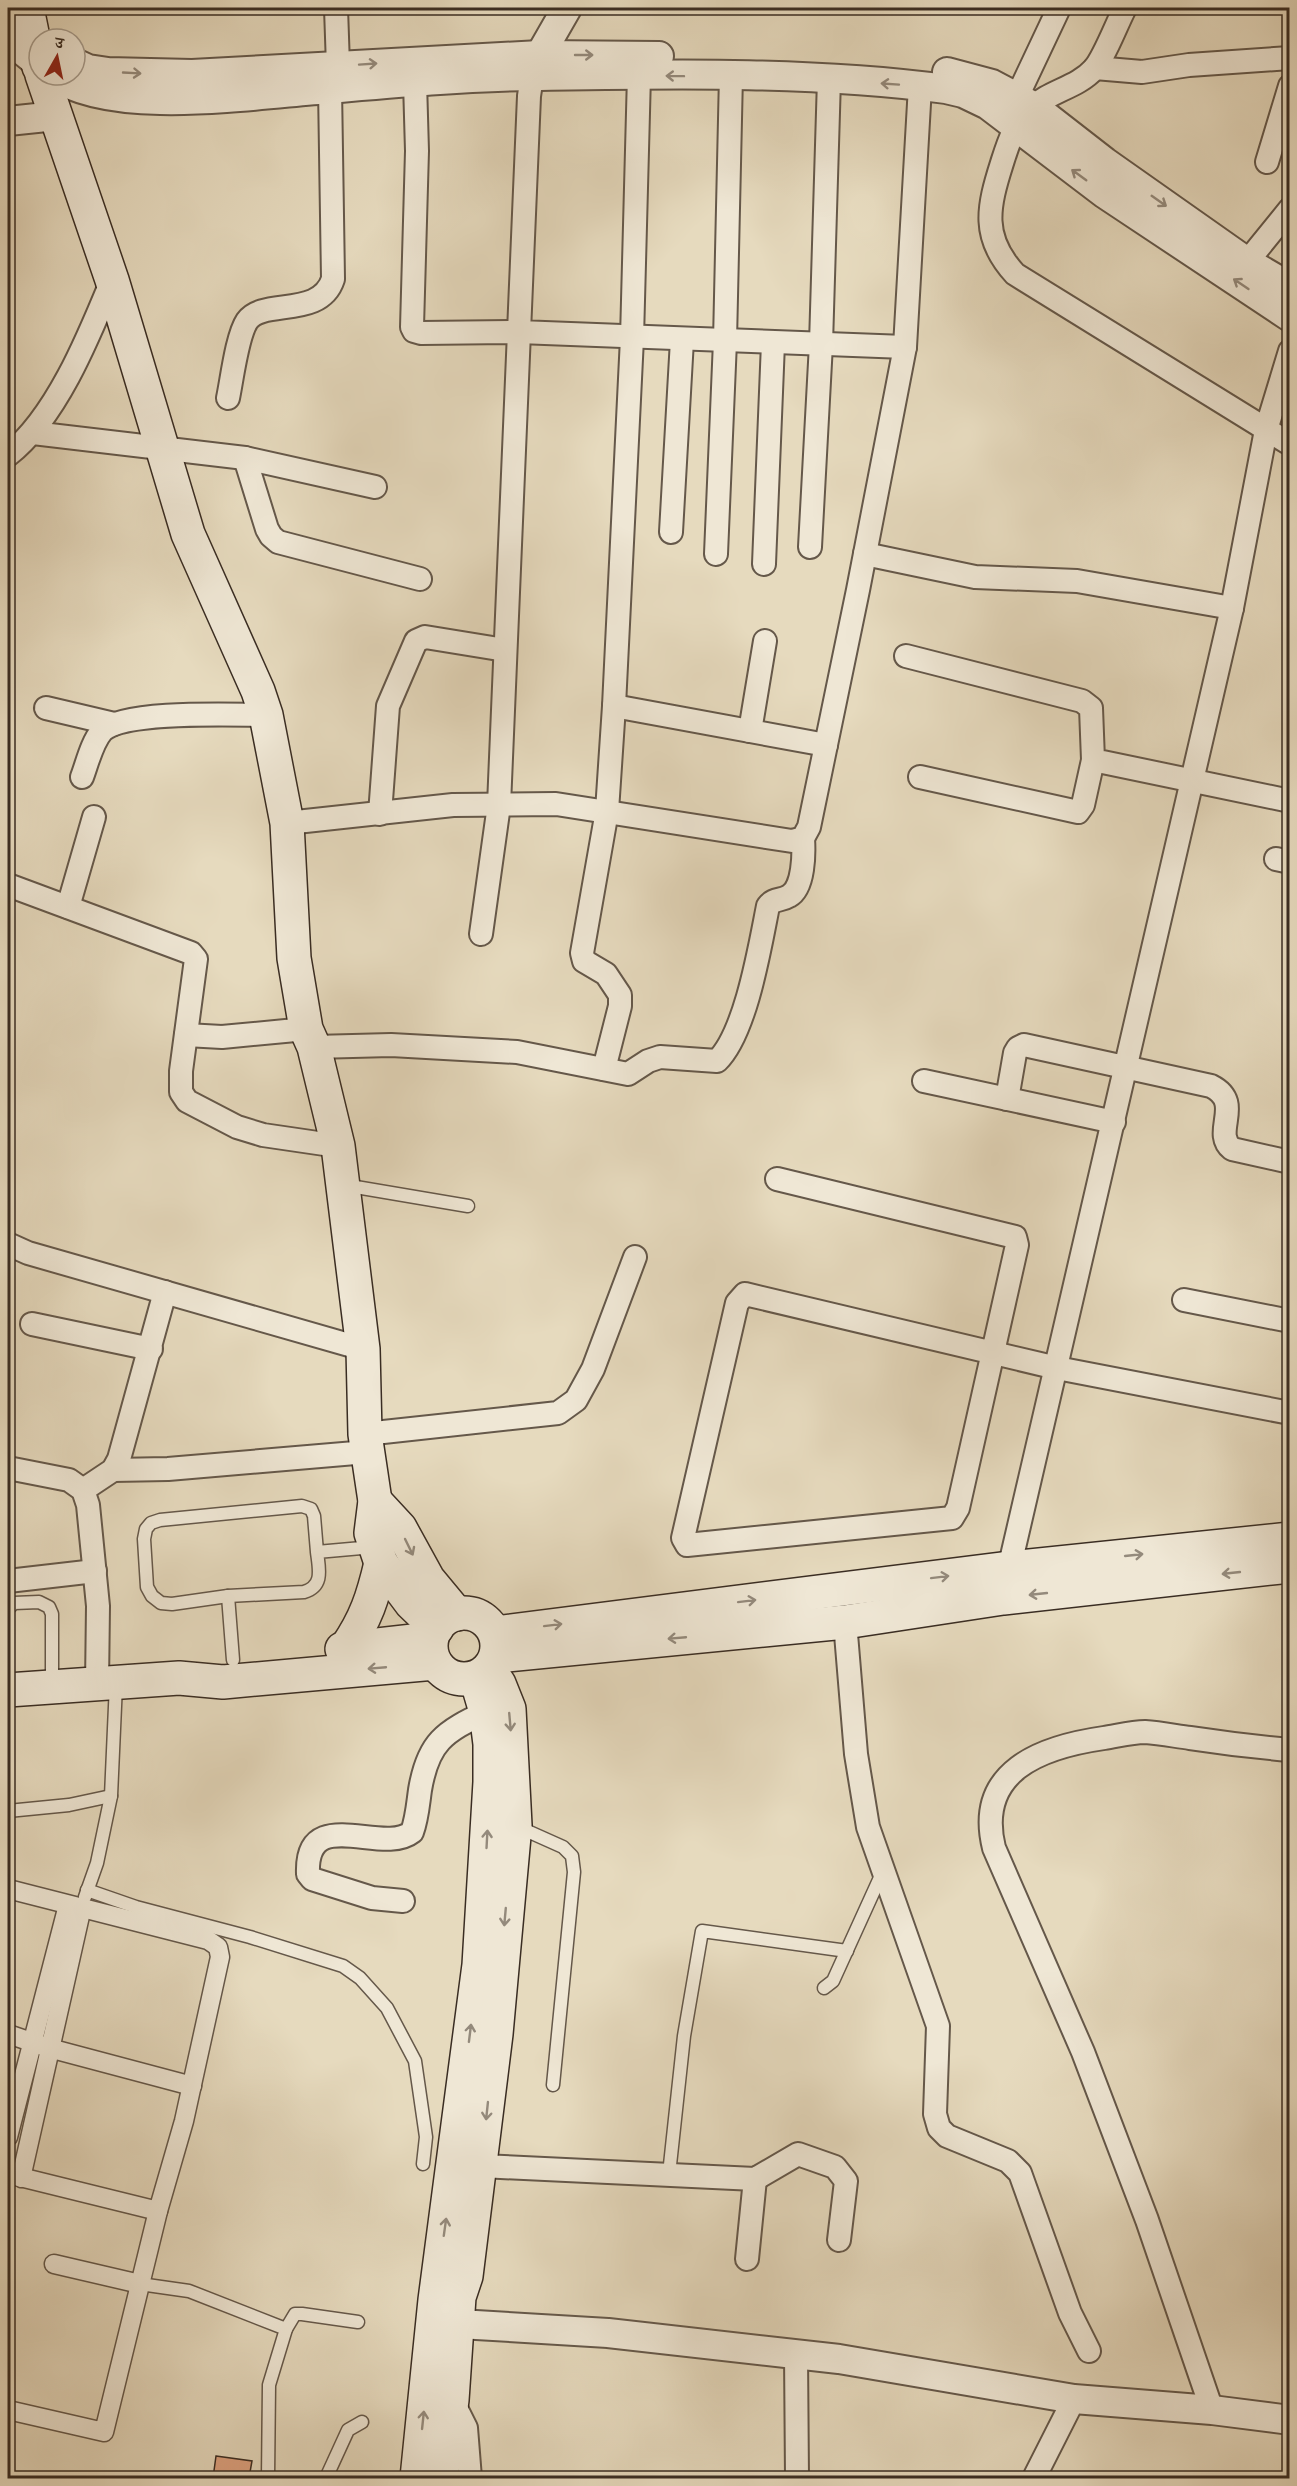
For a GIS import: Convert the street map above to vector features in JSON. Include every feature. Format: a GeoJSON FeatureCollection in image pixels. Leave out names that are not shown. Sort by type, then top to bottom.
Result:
{"type":"FeatureCollection","features":[{"type":"Feature","properties":{"kind":"main road"},"geometry":{"type":"LineString","coordinates":[[48,87],[111,280],[188,534],[258,691],[266,715],[287,823],[294,958],[310,1038],[339,1146],[363,1349],[366,1443],[375,1501],[371,1533],[377,1555],[411,1603],[440,1636]]}},
{"type":"Feature","properties":{"kind":"main road"},"geometry":{"type":"LineString","coordinates":[[375,1501],[400,1528],[428,1579],[440,1636],[442,1672],[453,1678],[464,1680],[489,1659],[1290,1539]]}},
{"type":"Feature","properties":{"kind":"main road"},"geometry":{"type":"LineString","coordinates":[[346,1648],[366,1616],[373,1596],[377,1555]]}},
{"type":"Feature","properties":{"kind":"main road"},"geometry":{"type":"LineString","coordinates":[[489,1659],[845,1622],[1006,1583],[1290,1566]]}},
{"type":"Feature","properties":{"kind":"main road"},"geometry":{"type":"LineString","coordinates":[[8,1685],[52,1688],[179,1678],[223,1682],[440,1636],[469,1613],[489,1623],[486,1713],[490,1744],[490,1782],[479,1965],[446,2322],[417,2478]]}},
{"type":"Feature","properties":{"kind":"main road"},"geometry":{"type":"LineString","coordinates":[[179,1678],[217,1662],[440,1636]]}},
{"type":"Feature","properties":{"kind":"main road"},"geometry":{"type":"LineString","coordinates":[[441,2478],[452,2400],[446,2322],[466,2276],[481,2166],[515,1825],[509,1709],[489,1659]]}},
{"type":"Feature","properties":{"kind":"street"},"geometry":{"type":"LineString","coordinates":[[228,398],[245,323],[252,315],[313,302],[330,290],[333,279],[336,8]]}},
{"type":"Feature","properties":{"kind":"street"},"geometry":{"type":"LineString","coordinates":[[481,934],[499,805],[519,332],[536,65],[567,8]]}},
{"type":"Feature","properties":{"kind":"street"},"geometry":{"type":"LineString","coordinates":[[1059,8],[1014,126],[989,210],[991,230],[1004,262],[1016,274],[1290,444]]}},
{"type":"Feature","properties":{"kind":"street"},"geometry":{"type":"LineString","coordinates":[[1025,102],[1076,83],[1095,68],[1125,8]]}},
{"type":"Feature","properties":{"kind":"street"},"geometry":{"type":"LineString","coordinates":[[1095,68],[1142,72],[1189,65],[1290,58]]}},
{"type":"Feature","properties":{"kind":"street"},"geometry":{"type":"LineString","coordinates":[[75,87],[78,90],[116,97],[205,100],[334,77],[536,65],[803,60],[920,66],[992,84],[1025,102],[1105,162],[1247,262],[1290,287]]}},
{"type":"Feature","properties":{"kind":"street"},"geometry":{"type":"LineString","coordinates":[[87,69],[149,74],[334,77],[416,82],[536,65],[639,75],[731,75],[829,79],[920,86],[963,93],[987,105],[1105,194],[1290,316]]}},
{"type":"Feature","properties":{"kind":"street"},"geometry":{"type":"LineString","coordinates":[[604,1069],[620,1006],[620,995],[606,974],[584,961],[582,953],[606,812],[614,706],[632,338],[639,75]]}},
{"type":"Feature","properties":{"kind":"street"},"geometry":{"type":"LineString","coordinates":[[716,554],[725,341],[731,75]]}},
{"type":"Feature","properties":{"kind":"street"},"geometry":{"type":"LineString","coordinates":[[810,547],[821,344],[829,79]]}},
{"type":"Feature","properties":{"kind":"street"},"geometry":{"type":"LineString","coordinates":[[416,82],[417,151],[411,327],[414,331],[421,333],[519,332],[905,347]]}},
{"type":"Feature","properties":{"kind":"street"},"geometry":{"type":"LineString","coordinates":[[186,1035],[310,1038],[517,1052],[628,1074],[648,1061],[660,1057],[709,1062],[717,1061],[723,1055],[733,1039],[743,1011],[768,906],[772,901],[790,896],[796,888],[804,860],[803,838],[809,828],[905,347],[920,86]]}},
{"type":"Feature","properties":{"kind":"street"},"geometry":{"type":"LineString","coordinates":[[1267,162],[1290,86]]}},
{"type":"Feature","properties":{"kind":"street"},"geometry":{"type":"LineString","coordinates":[[8,121],[57,116]]}},
{"type":"Feature","properties":{"kind":"street"},"geometry":{"type":"LineString","coordinates":[[1247,262],[1290,209]]}},
{"type":"Feature","properties":{"kind":"street"},"geometry":{"type":"LineString","coordinates":[[8,455],[33,433],[44,418],[93,325],[111,280]]}},
{"type":"Feature","properties":{"kind":"street"},"geometry":{"type":"LineString","coordinates":[[671,532],[682,340]]}},
{"type":"Feature","properties":{"kind":"street"},"geometry":{"type":"LineString","coordinates":[[764,564],[773,343]]}},
{"type":"Feature","properties":{"kind":"street"},"geometry":{"type":"LineString","coordinates":[[1006,1583],[1232,608],[1266,430],[1290,351]]}},
{"type":"Feature","properties":{"kind":"street"},"geometry":{"type":"LineString","coordinates":[[33,433],[245,458],[375,487]]}},
{"type":"Feature","properties":{"kind":"street"},"geometry":{"type":"LineString","coordinates":[[245,458],[267,529],[271,537],[278,542],[420,579]]}},
{"type":"Feature","properties":{"kind":"street"},"geometry":{"type":"LineString","coordinates":[[865,554],[975,577],[1077,581],[1232,608]]}},
{"type":"Feature","properties":{"kind":"street"},"geometry":{"type":"LineString","coordinates":[[380,814],[388,706],[416,641],[425,638],[506,650]]}},
{"type":"Feature","properties":{"kind":"street"},"geometry":{"type":"LineString","coordinates":[[750,731],[765,641]]}},
{"type":"Feature","properties":{"kind":"street"},"geometry":{"type":"LineString","coordinates":[[906,656],[1082,701],[1091,708],[1092,713],[1093,760],[1083,805],[1078,812],[920,777]]}},
{"type":"Feature","properties":{"kind":"street"},"geometry":{"type":"LineString","coordinates":[[614,706],[826,745]]}},
{"type":"Feature","properties":{"kind":"street"},"geometry":{"type":"LineString","coordinates":[[46,708],[114,724],[146,718],[191,715],[266,715]]}},
{"type":"Feature","properties":{"kind":"street"},"geometry":{"type":"LineString","coordinates":[[82,777],[99,735],[114,724]]}},
{"type":"Feature","properties":{"kind":"street"},"geometry":{"type":"LineString","coordinates":[[1093,760],[1290,801]]}},
{"type":"Feature","properties":{"kind":"street"},"geometry":{"type":"LineString","coordinates":[[287,823],[453,805],[556,804],[792,841],[803,838]]}},
{"type":"Feature","properties":{"kind":"street"},"geometry":{"type":"LineString","coordinates":[[68,907],[94,817]]}},
{"type":"Feature","properties":{"kind":"street"},"geometry":{"type":"LineString","coordinates":[[8,885],[191,953],[196,959],[181,1071],[181,1092],[187,1101],[237,1127],[263,1135],[339,1146]]}},
{"type":"Feature","properties":{"kind":"street"},"geometry":{"type":"LineString","coordinates":[[1006,1099],[1015,1053],[1018,1047],[1024,1045],[1126,1066],[1211,1086],[1222,1092],[1227,1100],[1225,1138],[1227,1145],[1232,1149],[1290,1162]]}},
{"type":"Feature","properties":{"kind":"street"},"geometry":{"type":"LineString","coordinates":[[924,1081],[1114,1122]]}},
{"type":"Feature","properties":{"kind":"street"},"geometry":{"type":"LineString","coordinates":[[777,1179],[1015,1237],[1017,1245],[992,1353],[958,1508],[952,1518],[687,1545],[683,1538],[737,1303],[745,1294],[992,1353],[1057,1368],[1290,1413]]}},
{"type":"Feature","properties":{"kind":"street"},"geometry":{"type":"LineString","coordinates":[[8,1244],[28,1253],[363,1349]]}},
{"type":"Feature","properties":{"kind":"street"},"geometry":{"type":"LineString","coordinates":[[113,1470],[168,1469],[366,1443],[558,1413],[576,1401],[593,1370],[635,1257]]}},
{"type":"Feature","properties":{"kind":"street"},"geometry":{"type":"LineString","coordinates":[[83,1490],[113,1470],[119,1459],[165,1292]]}},
{"type":"Feature","properties":{"kind":"street"},"geometry":{"type":"LineString","coordinates":[[1184,1300],[1290,1321]]}},
{"type":"Feature","properties":{"kind":"street"},"geometry":{"type":"LineString","coordinates":[[32,1324],[151,1348]]}},
{"type":"Feature","properties":{"kind":"street"},"geometry":{"type":"LineString","coordinates":[[8,1468],[69,1480],[83,1490],[88,1505],[107,1683]]}},
{"type":"Feature","properties":{"kind":"street"},"geometry":{"type":"LineString","coordinates":[[8,1581],[95,1571]]}},
{"type":"Feature","properties":{"kind":"street"},"geometry":{"type":"LineString","coordinates":[[845,1622],[861,1791],[868,1827],[938,2026],[936,2114],[939,2128],[947,2136],[1008,2161],[1020,2173],[1070,2313],[1089,2351]]}},
{"type":"Feature","properties":{"kind":"street"},"geometry":{"type":"LineString","coordinates":[[403,1901],[372,1898],[312,1879],[308,1874],[308,1866],[314,1847],[321,1839],[332,1836],[399,1839],[412,1832],[425,1763],[445,1736],[457,1726],[486,1713]]}},
{"type":"Feature","properties":{"kind":"street"},"geometry":{"type":"LineString","coordinates":[[1212,2410],[1147,2220],[1083,2052],[994,1848],[989,1815],[995,1796],[1010,1774],[1037,1755],[1077,1742],[1143,1732],[1290,1750]]}},
{"type":"Feature","properties":{"kind":"street"},"geometry":{"type":"LineString","coordinates":[[8,1889],[79,1901],[208,1940],[218,1947],[220,1957],[192,2086],[158,2211],[104,2432],[8,2410]]}},
{"type":"Feature","properties":{"kind":"street"},"geometry":{"type":"LineString","coordinates":[[79,1901],[41,2045],[14,2176],[158,2211]]}},
{"type":"Feature","properties":{"kind":"street"},"geometry":{"type":"LineString","coordinates":[[8,2034],[192,2086]]}},
{"type":"Feature","properties":{"kind":"street"},"geometry":{"type":"LineString","coordinates":[[8,2137],[41,2045]]}},
{"type":"Feature","properties":{"kind":"street"},"geometry":{"type":"LineString","coordinates":[[481,2166],[755,2179],[798,2154],[835,2167],[846,2181],[839,2240]]}},
{"type":"Feature","properties":{"kind":"street"},"geometry":{"type":"LineString","coordinates":[[747,2259],[755,2179]]}},
{"type":"Feature","properties":{"kind":"street"},"geometry":{"type":"LineString","coordinates":[[54,2264],[140,2284]]}},
{"type":"Feature","properties":{"kind":"street"},"geometry":{"type":"LineString","coordinates":[[446,2322],[608,2333],[796,2354],[1074,2399],[1212,2410],[1290,2420]]}},
{"type":"Feature","properties":{"kind":"street"},"geometry":{"type":"LineString","coordinates":[[796,2354],[797,2478]]}},
{"type":"Feature","properties":{"kind":"street"},"geometry":{"type":"LineString","coordinates":[[1034,2478],[1074,2399]]}},
{"type":"Feature","properties":{"kind":"street"},"geometry":{"type":"LineString","coordinates":[[452,2400],[466,2428],[470,2478]]}},
{"type":"Feature","properties":{"kind":"lane"},"geometry":{"type":"LineString","coordinates":[[343,1185],[468,1206]]}},
{"type":"Feature","properties":{"kind":"lane"},"geometry":{"type":"LineString","coordinates":[[302,1506],[311,1509],[314,1516],[317,1552],[320,1574],[313,1590],[228,1596],[172,1604],[161,1603],[152,1596],[147,1587],[144,1539],[146,1529],[151,1523],[160,1520],[302,1506]]}},
{"type":"Feature","properties":{"kind":"lane"},"geometry":{"type":"LineString","coordinates":[[317,1552],[377,1555]]}},
{"type":"Feature","properties":{"kind":"lane"},"geometry":{"type":"LineString","coordinates":[[228,1596],[232,1660]]}},
{"type":"Feature","properties":{"kind":"lane"},"geometry":{"type":"LineString","coordinates":[[8,1609],[14,1603],[39,1602],[49,1607],[52,1614],[52,1688]]}},
{"type":"Feature","properties":{"kind":"lane"},"geometry":{"type":"LineString","coordinates":[[107,1683],[111,1797],[97,1863],[79,1901],[136,1907],[250,1937],[343,1966],[360,1978],[387,2008],[415,2061],[426,2137],[423,2164]]}},
{"type":"Feature","properties":{"kind":"lane"},"geometry":{"type":"LineString","coordinates":[[8,1811],[69,1805],[111,1797]]}},
{"type":"Feature","properties":{"kind":"lane"},"geometry":{"type":"LineString","coordinates":[[515,1825],[563,1847],[572,1856],[574,1872],[553,2085]]}},
{"type":"Feature","properties":{"kind":"lane"},"geometry":{"type":"LineString","coordinates":[[824,1988],[833,1981],[884,1870]]}},
{"type":"Feature","properties":{"kind":"lane"},"geometry":{"type":"LineString","coordinates":[[669,2174],[684,2036],[702,1931],[847,1951]]}},
{"type":"Feature","properties":{"kind":"lane"},"geometry":{"type":"LineString","coordinates":[[140,2284],[189,2291],[286,2329]]}},
{"type":"Feature","properties":{"kind":"lane"},"geometry":{"type":"LineString","coordinates":[[268,2478],[268,2385],[286,2329],[295,2314],[358,2322]]}},
{"type":"Feature","properties":{"kind":"lane"},"geometry":{"type":"LineString","coordinates":[[326,2478],[348,2430],[362,2422]]}},
{"type":"Feature","properties":{"kind":"building"},"geometry":{"type":"Polygon","coordinates":[[[216,2456],[252,2461],[249,2478],[213,2478],[216,2456]]]}}]}
